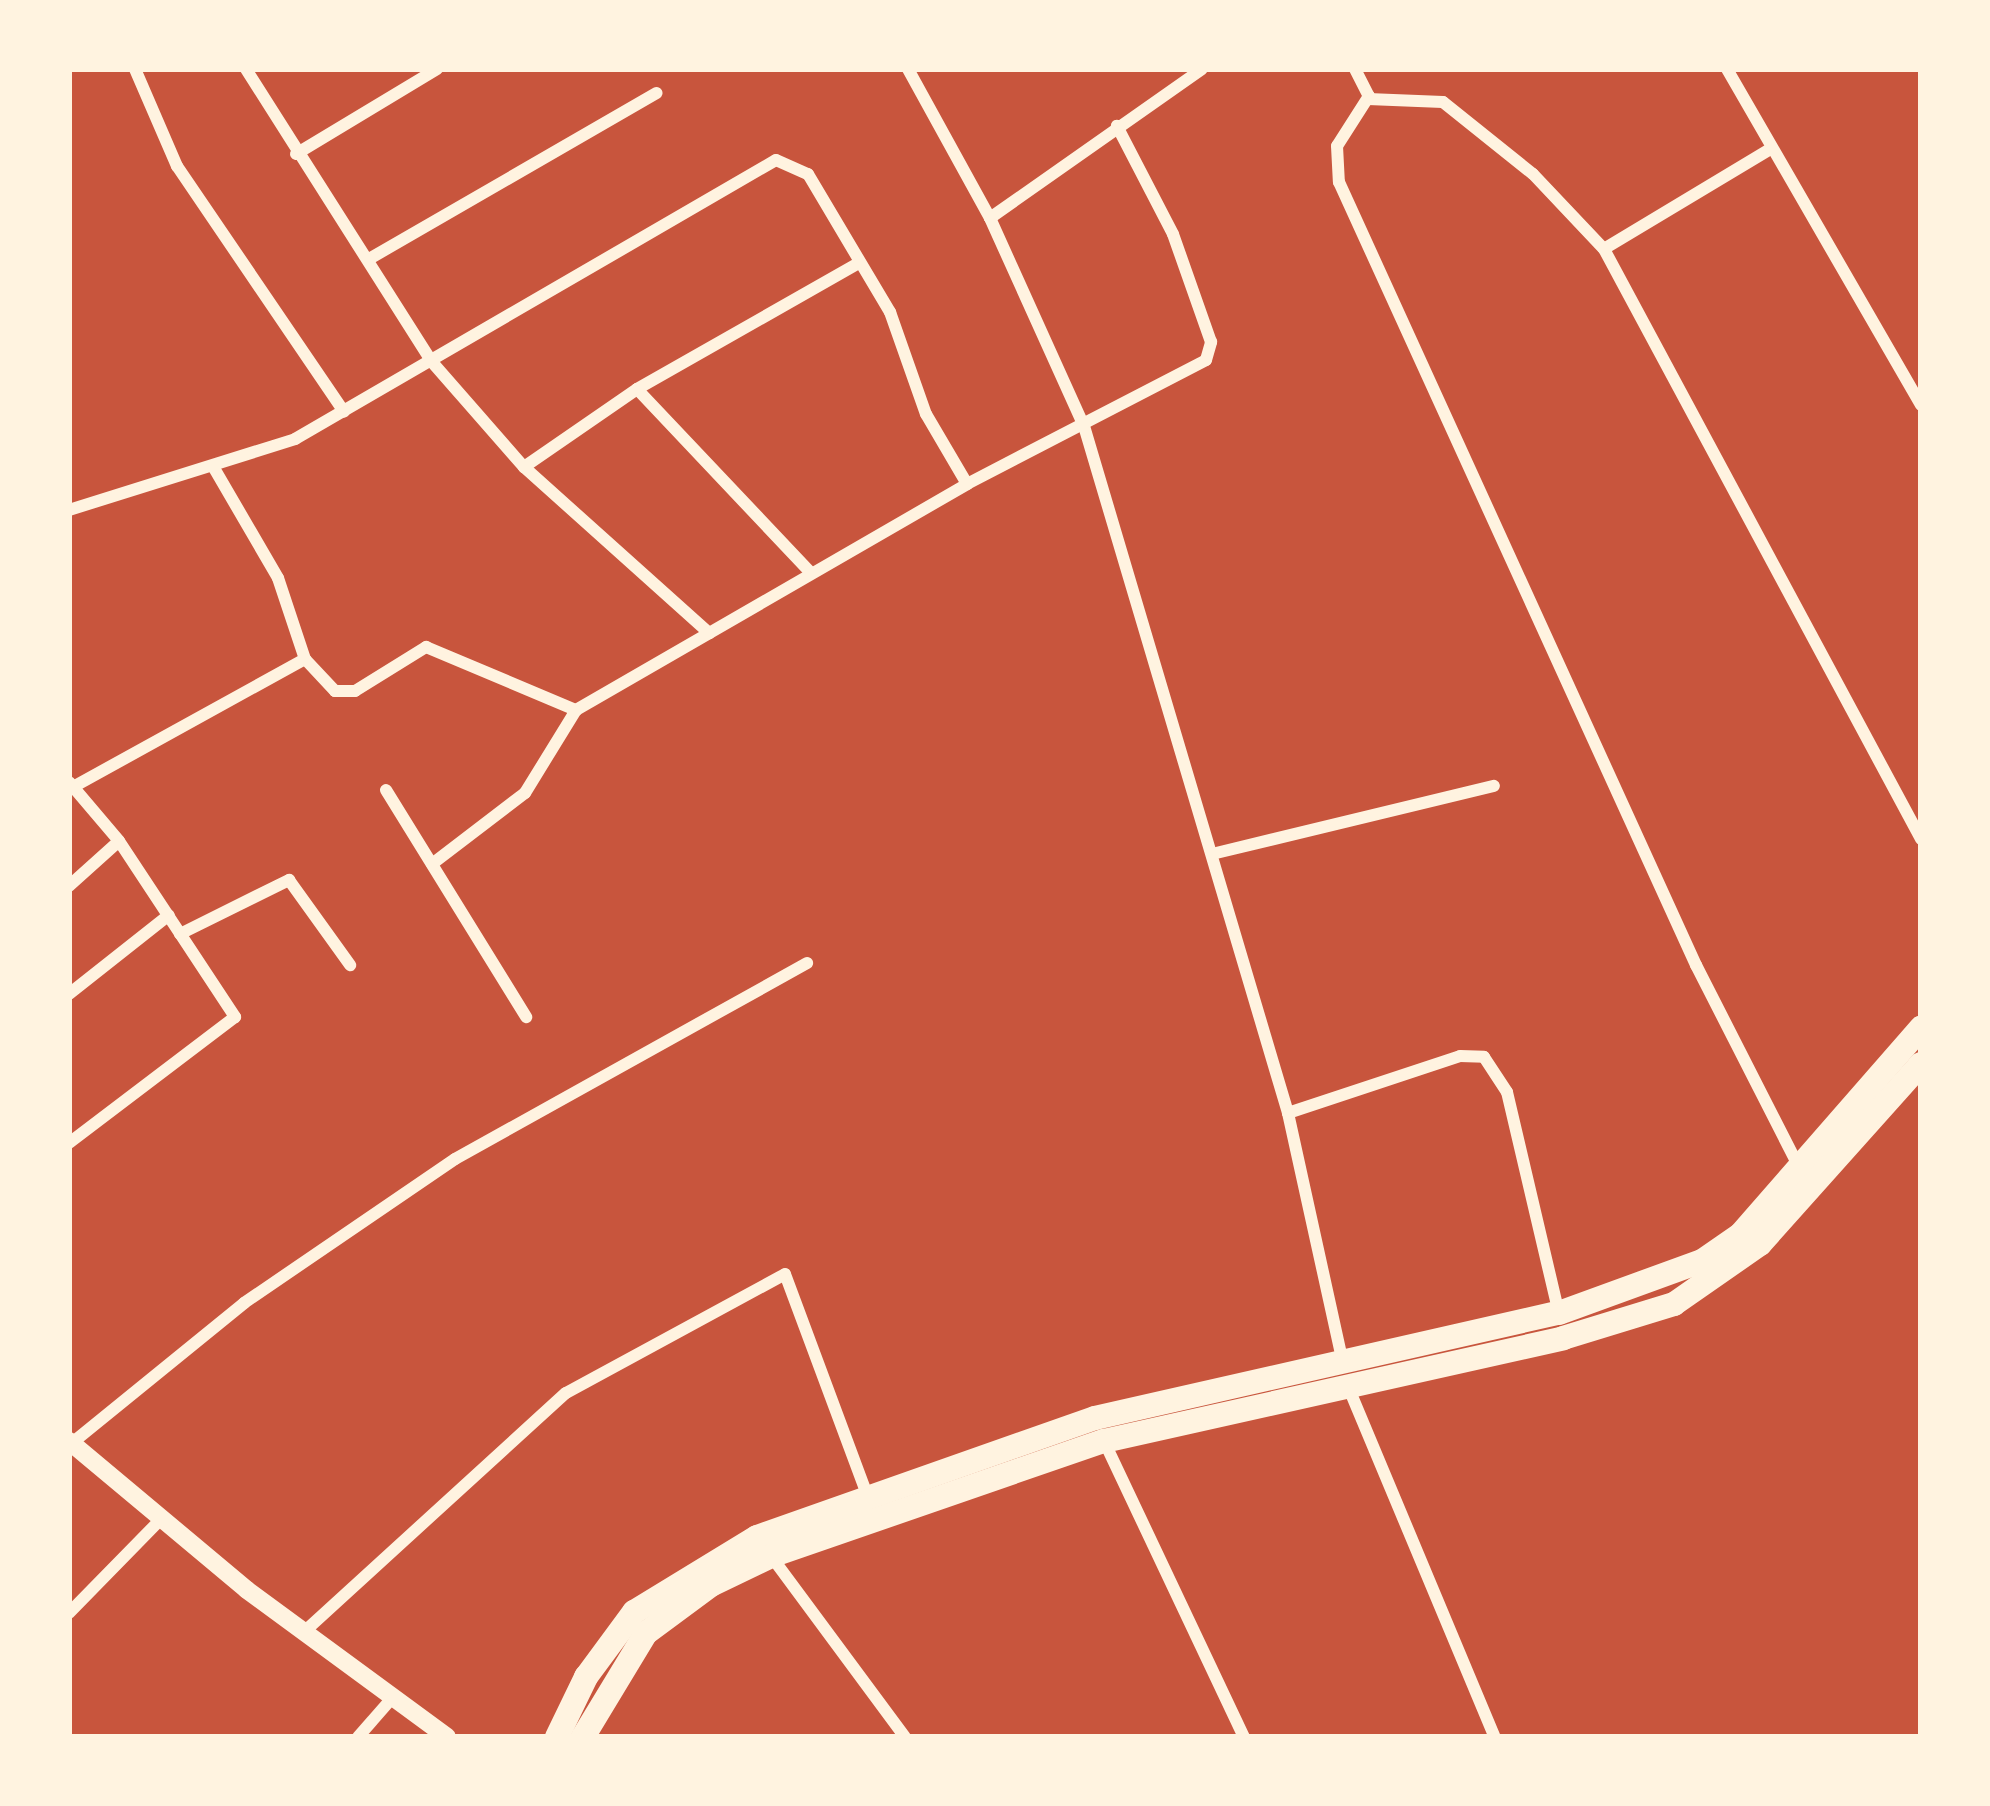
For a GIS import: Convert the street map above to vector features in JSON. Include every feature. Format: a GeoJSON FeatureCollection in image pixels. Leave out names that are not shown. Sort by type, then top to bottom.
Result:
{"type":"FeatureCollection","features":[{"type":"Feature","properties":{"kind":"main road"},"geometry":{"type":"LineString","coordinates":[[556,1737],[586,1677],[634,1612],[757,1537],[867,1494],[1099,1429],[1345,1371],[1559,1313],[1702,1262],[1741,1234],[1921,1028]]}},
{"type":"Feature","properties":{"kind":"main road"},"geometry":{"type":"LineString","coordinates":[[1345,1371],[1563,1338],[1694,1293],[1760,1244],[1921,1064]]}},
{"type":"Feature","properties":{"kind":"main road"},"geometry":{"type":"LineString","coordinates":[[584,1737],[646,1633],[711,1585],[771,1556],[1099,1429]]}},
{"type":"Feature","properties":{"kind":"street"},"geometry":{"type":"LineString","coordinates":[[135,69],[176,166],[344,412]]}},
{"type":"Feature","properties":{"kind":"street"},"geometry":{"type":"LineString","coordinates":[[246,69],[432,362],[524,467],[709,633]]}},
{"type":"Feature","properties":{"kind":"street"},"geometry":{"type":"LineString","coordinates":[[296,154],[436,69]]}},
{"type":"Feature","properties":{"kind":"street"},"geometry":{"type":"LineString","coordinates":[[908,69],[990,218],[1084,426],[1288,1113],[1345,1371],[1495,1737]]}},
{"type":"Feature","properties":{"kind":"street"},"geometry":{"type":"LineString","coordinates":[[990,218],[1202,69]]}},
{"type":"Feature","properties":{"kind":"street"},"geometry":{"type":"LineString","coordinates":[[1354,69],[1368,99]]}},
{"type":"Feature","properties":{"kind":"street"},"geometry":{"type":"LineString","coordinates":[[1727,69],[1921,405]]}},
{"type":"Feature","properties":{"kind":"street"},"geometry":{"type":"LineString","coordinates":[[369,259],[657,93]]}},
{"type":"Feature","properties":{"kind":"street"},"geometry":{"type":"LineString","coordinates":[[1368,99],[1443,102],[1533,174],[1604,249],[1921,838]]}},
{"type":"Feature","properties":{"kind":"street"},"geometry":{"type":"LineString","coordinates":[[1368,99],[1336,146],[1339,182],[1696,965],[1800,1168]]}},
{"type":"Feature","properties":{"kind":"street"},"geometry":{"type":"LineString","coordinates":[[432,864],[525,793],[576,710],[967,484],[1201,364],[1211,349],[1173,234],[1117,127]]}},
{"type":"Feature","properties":{"kind":"street"},"geometry":{"type":"LineString","coordinates":[[1604,249],[1772,148]]}},
{"type":"Feature","properties":{"kind":"street"},"geometry":{"type":"LineString","coordinates":[[69,510],[255,457],[432,362],[776,160],[808,173],[857,265],[890,313],[926,414],[967,484]]}},
{"type":"Feature","properties":{"kind":"street"},"geometry":{"type":"LineString","coordinates":[[524,467],[637,388],[857,265]]}},
{"type":"Feature","properties":{"kind":"street"},"geometry":{"type":"LineString","coordinates":[[637,388],[811,572]]}},
{"type":"Feature","properties":{"kind":"street"},"geometry":{"type":"LineString","coordinates":[[214,468],[278,578],[305,659],[342,694],[418,650],[445,650],[576,710]]}},
{"type":"Feature","properties":{"kind":"street"},"geometry":{"type":"LineString","coordinates":[[69,1144],[236,1017],[119,841],[71,784],[305,659]]}},
{"type":"Feature","properties":{"kind":"street"},"geometry":{"type":"LineString","coordinates":[[1212,854],[1494,785]]}},
{"type":"Feature","properties":{"kind":"street"},"geometry":{"type":"LineString","coordinates":[[386,790],[526,1017]]}},
{"type":"Feature","properties":{"kind":"street"},"geometry":{"type":"LineString","coordinates":[[69,886],[119,841]]}},
{"type":"Feature","properties":{"kind":"street"},"geometry":{"type":"LineString","coordinates":[[180,934],[289,880],[350,965]]}},
{"type":"Feature","properties":{"kind":"street"},"geometry":{"type":"LineString","coordinates":[[69,994],[169,915]]}},
{"type":"Feature","properties":{"kind":"street"},"geometry":{"type":"LineString","coordinates":[[447,1737],[160,1520],[70,1442],[244,1303],[455,1159],[807,963]]}},
{"type":"Feature","properties":{"kind":"street"},"geometry":{"type":"LineString","coordinates":[[1288,1113],[1460,1056],[1484,1057],[1507,1091],[1559,1313]]}},
{"type":"Feature","properties":{"kind":"street"},"geometry":{"type":"LineString","coordinates":[[305,1631],[566,1393],[785,1274],[867,1494]]}},
{"type":"Feature","properties":{"kind":"street"},"geometry":{"type":"LineString","coordinates":[[1099,1429],[1244,1737]]}},
{"type":"Feature","properties":{"kind":"street"},"geometry":{"type":"LineString","coordinates":[[70,1610],[160,1520]]}},
{"type":"Feature","properties":{"kind":"street"},"geometry":{"type":"LineString","coordinates":[[771,1556],[904,1737]]}},
{"type":"Feature","properties":{"kind":"street"},"geometry":{"type":"LineString","coordinates":[[358,1737],[393,1697]]}}]}
